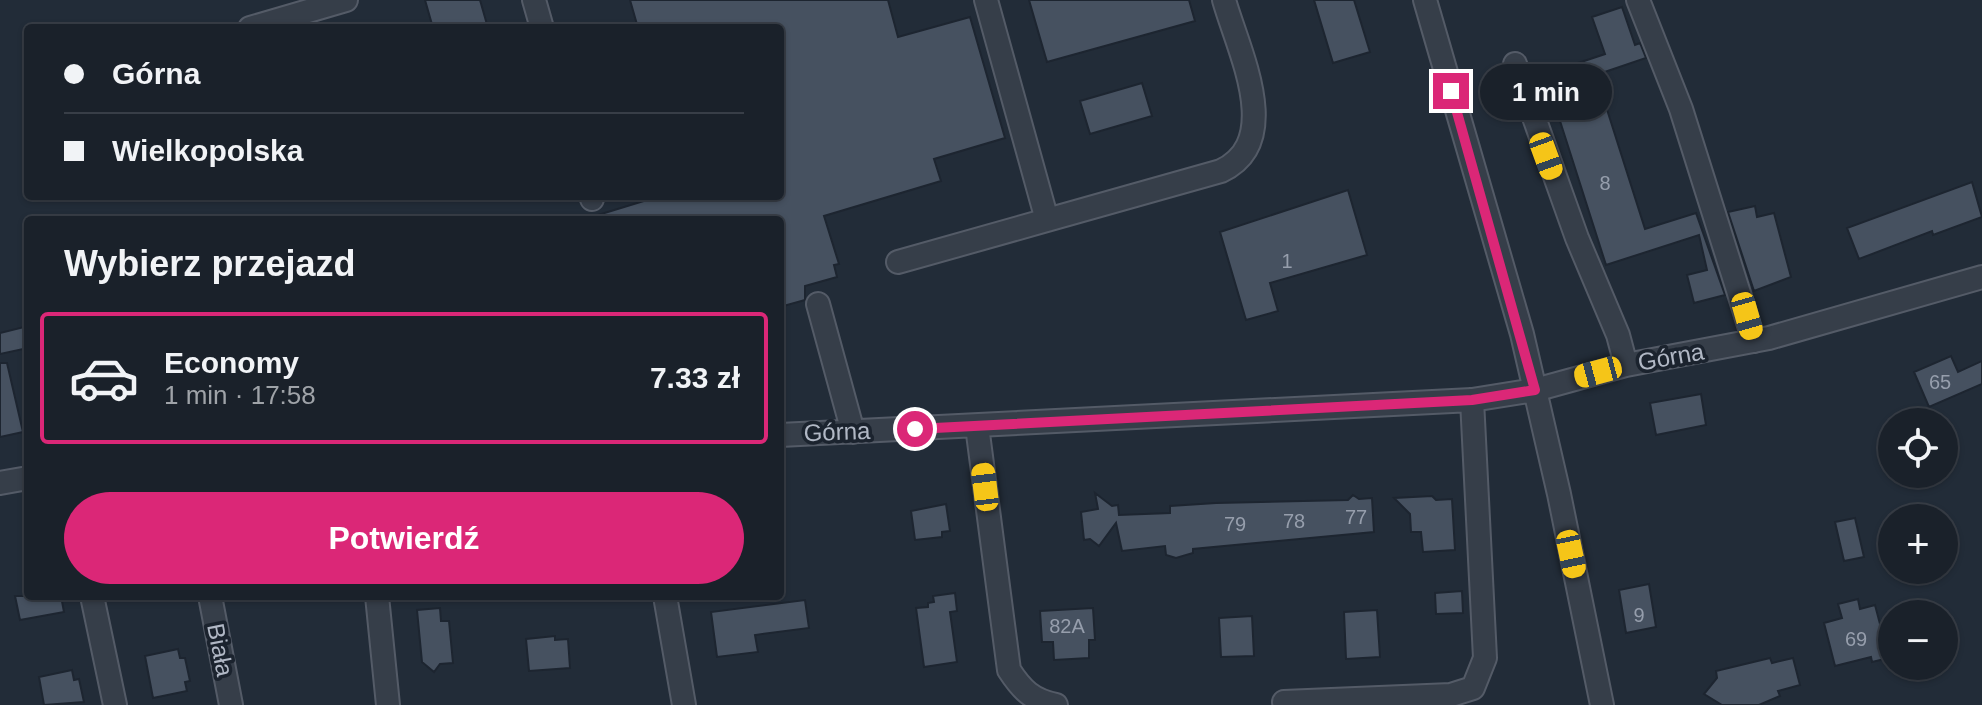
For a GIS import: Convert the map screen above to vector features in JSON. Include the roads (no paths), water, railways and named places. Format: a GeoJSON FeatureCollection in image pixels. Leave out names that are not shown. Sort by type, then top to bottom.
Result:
{"type":"FeatureCollection","features":[{"type":"Feature","properties":{"kind":"street"},"geometry":{"type":"LineString","coordinates":[[264,24],[346,0]]}},
{"type":"Feature","properties":{"kind":"street"},"geometry":{"type":"LineString","coordinates":[[534,0],[541,24]]}},
{"type":"Feature","properties":{"kind":"street"},"geometry":{"type":"LineString","coordinates":[[986,0],[1047,220]]}},
{"type":"Feature","properties":{"kind":"street"},"geometry":{"type":"LineString","coordinates":[[898,262],[1221,171],[1244,155],[1253,131],[1252,96],[1224,0]]}},
{"type":"Feature","properties":{"kind":"street"},"geometry":{"type":"LineString","coordinates":[[1425,0],[1535,390],[1602,705]]}},
{"type":"Feature","properties":{"kind":"street"},"geometry":{"type":"LineString","coordinates":[[1638,0],[1681,109],[1754,341]]}},
{"type":"Feature","properties":{"kind":"street"},"geometry":{"type":"LineString","coordinates":[[1515,64],[1572,227],[1618,335],[1626,365]]}},
{"type":"Feature","properties":{"kind":"street","name":"Górna"},"geometry":{"type":"LineString","coordinates":[[784,435],[1472,400],[1535,390],[1626,365],[1754,341],[1982,277]]}},
{"type":"Feature","properties":{"kind":"street"},"geometry":{"type":"LineString","coordinates":[[818,304],[853,432]]}},
{"type":"Feature","properties":{"kind":"street"},"geometry":{"type":"LineString","coordinates":[[1284,702],[1451,695],[1473,688],[1485,658],[1472,400]]}},
{"type":"Feature","properties":{"kind":"street"},"geometry":{"type":"LineString","coordinates":[[977,426],[1009,670],[1022,689],[1038,701],[1056,705]]}},
{"type":"Feature","properties":{"kind":"street"},"geometry":{"type":"LineString","coordinates":[[0,483],[24,479]]}},
{"type":"Feature","properties":{"kind":"street"},"geometry":{"type":"LineString","coordinates":[[93,600],[115,705]]}},
{"type":"Feature","properties":{"kind":"street","name":"Biała"},"geometry":{"type":"LineString","coordinates":[[211,600],[231,705]]}},
{"type":"Feature","properties":{"kind":"street"},"geometry":{"type":"LineString","coordinates":[[377,600],[388,705]]}},
{"type":"Feature","properties":{"kind":"street"},"geometry":{"type":"LineString","coordinates":[[666,600],[684,705]]}}]}
